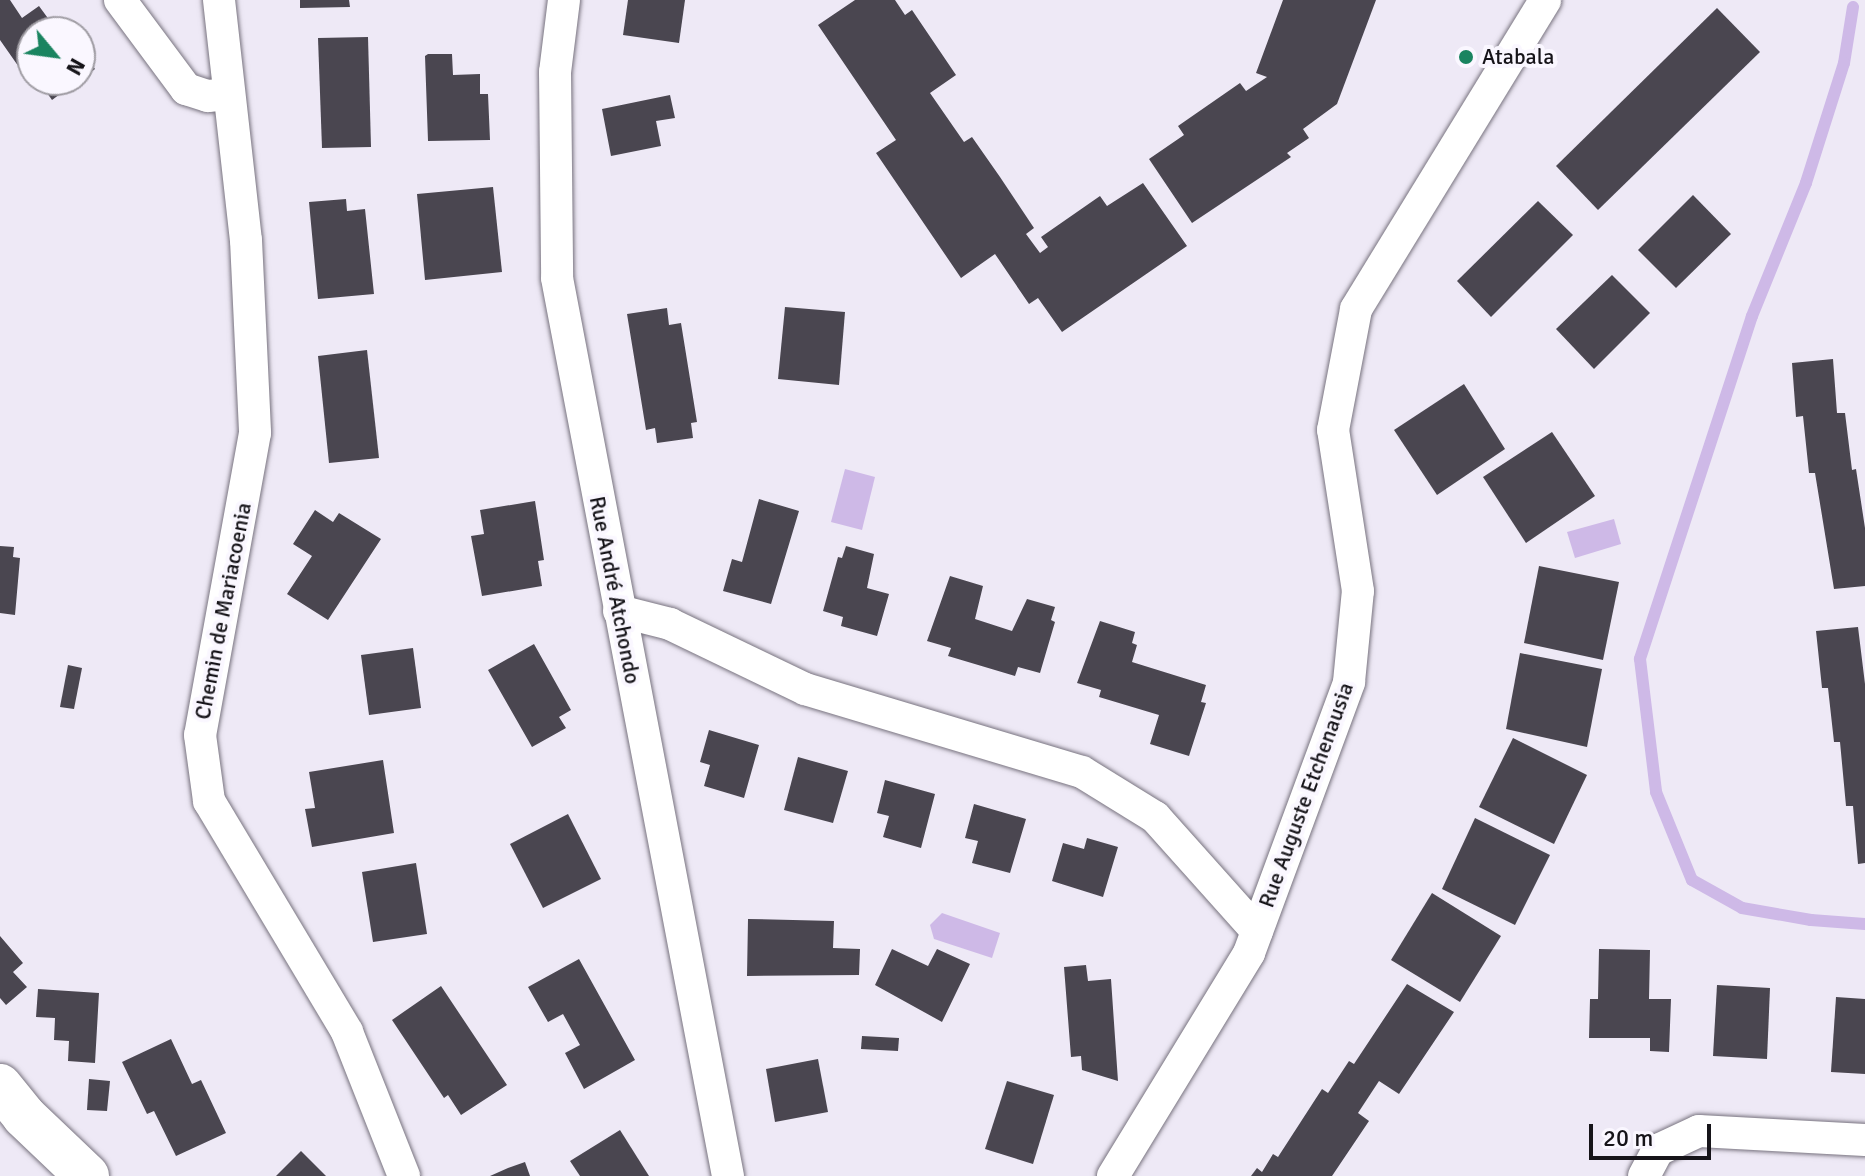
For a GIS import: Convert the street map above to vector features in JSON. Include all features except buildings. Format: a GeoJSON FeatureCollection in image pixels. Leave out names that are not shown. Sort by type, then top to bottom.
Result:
{"type":"FeatureCollection","features":[{"type":"Feature","properties":{"kind":"main road"},"geometry":{"type":"LineString","coordinates":[[0,1086],[24,1116],[87,1176]]}},
{"type":"Feature","properties":{"kind":"street"},"geometry":{"type":"LineString","coordinates":[[120,0],[186,89],[208,96],[229,94]]}},
{"type":"Feature","properties":{"kind":"street","name":"Chemin de Mariacoenia"},"geometry":{"type":"LineString","coordinates":[[219,0],[246,240],[255,433],[200,735],[209,801],[347,1032],[404,1176]]}},
{"type":"Feature","properties":{"kind":"street","name":"Rue André Atchondo"},"geometry":{"type":"LineString","coordinates":[[564,0],[555,72],[557,278],[728,1176]]}},
{"type":"Feature","properties":{"kind":"street","name":"Rue Auguste Etchenausia"},"geometry":{"type":"LineString","coordinates":[[1113,1176],[1249,953],[1349,682],[1358,591],[1333,430],[1356,309],[1545,0]]}},
{"type":"Feature","properties":{"kind":"street"},"geometry":{"type":"LineString","coordinates":[[619,611],[670,624],[805,689],[1082,772],[1155,817],[1257,931]]}},
{"type":"Feature","properties":{"kind":"street"},"geometry":{"type":"LineString","coordinates":[[1644,1176],[1658,1150],[1699,1131],[1865,1140]]}},
{"type":"Feature","properties":{"kind":"shaded area"},"geometry":{"type":"Polygon","coordinates":[[[845,469],[875,477],[862,530],[831,522],[845,469]]]}},
{"type":"Feature","properties":{"kind":"shaded area"},"geometry":{"type":"Polygon","coordinates":[[[1614,519],[1621,544],[1575,558],[1567,532],[1614,519]]]}},
{"type":"Feature","properties":{"kind":"shaded area"},"geometry":{"type":"Polygon","coordinates":[[[942,913],[1000,933],[992,958],[934,939],[930,925],[942,913]]]}},
{"type":"Feature","properties":{"kind":"waterway"},"geometry":{"type":"LineString","coordinates":[[1853,7],[1844,63],[1806,183],[1752,316],[1640,659],[1656,792],[1692,880],[1742,908],[1811,920],[1865,924]]}},
{"type":"Feature","properties":{"kind":"place","name":"Atabala"},"geometry":{"type":"Point","coordinates":[1466,57]}}]}
